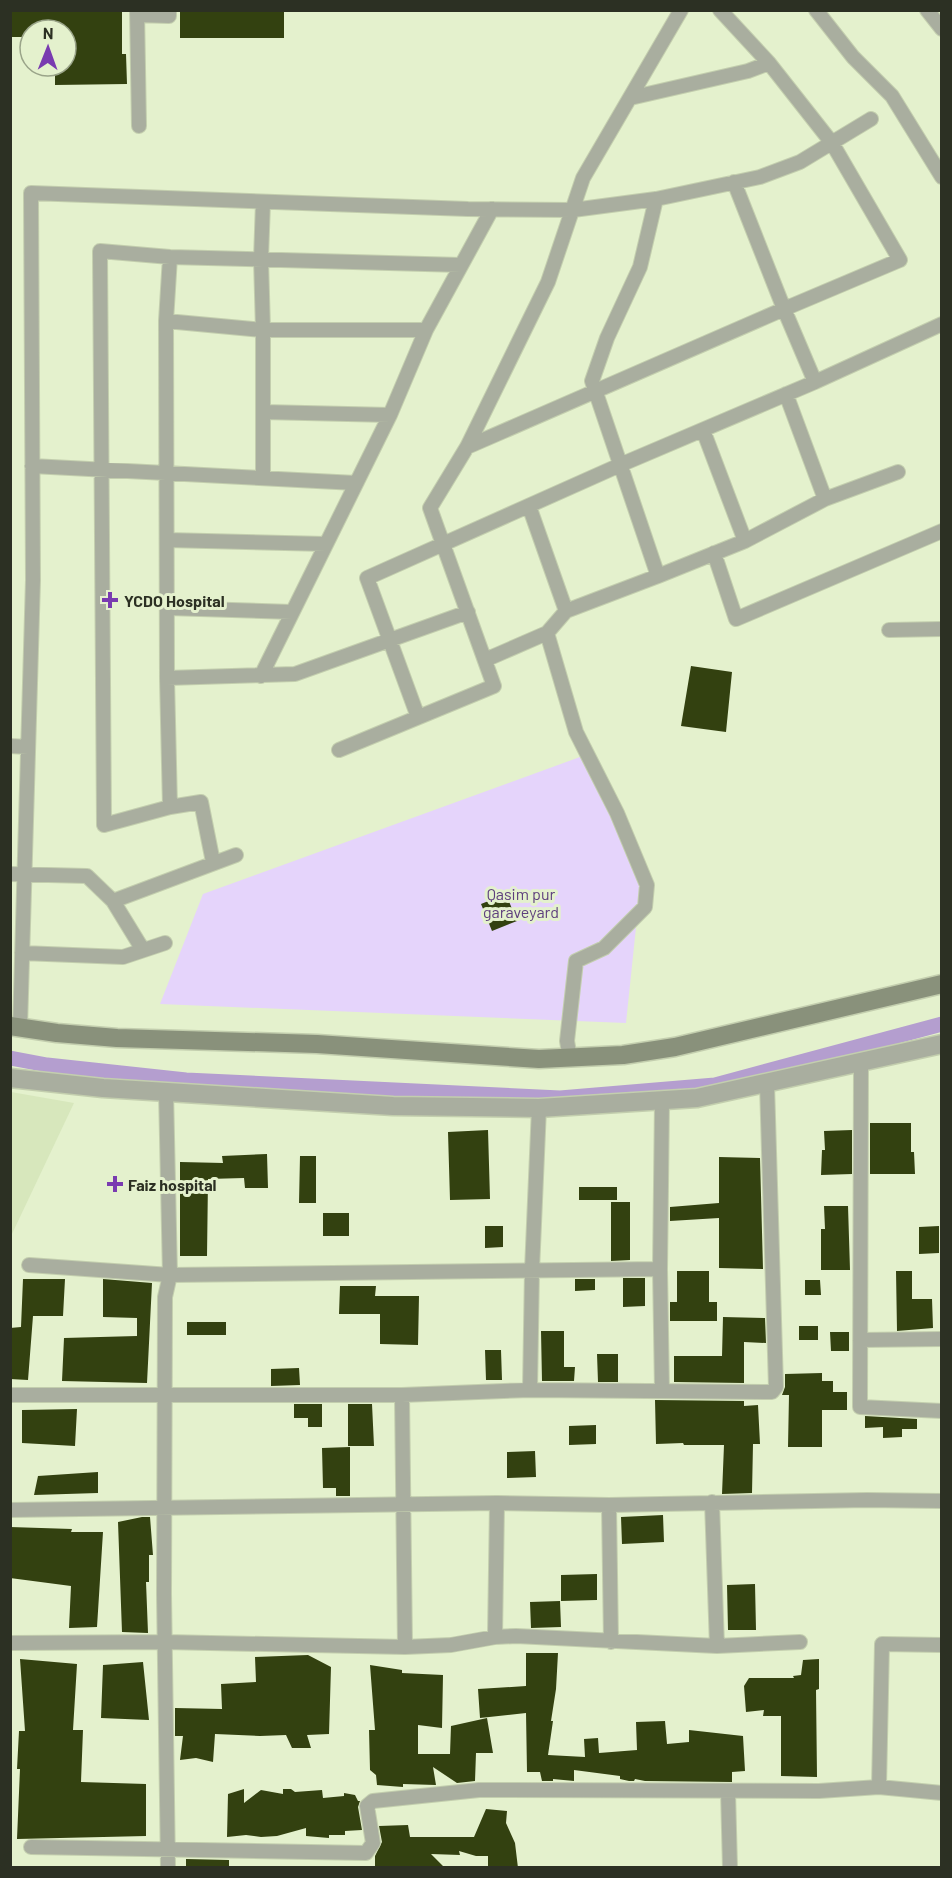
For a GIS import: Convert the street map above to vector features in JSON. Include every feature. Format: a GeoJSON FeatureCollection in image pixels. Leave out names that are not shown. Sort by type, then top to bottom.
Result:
{"type":"FeatureCollection","features":[{"type":"Feature","properties":{"kind":"main road"},"geometry":{"type":"LineString","coordinates":[[15,1027],[117,1038],[316,1044],[539,1059],[570,1058],[623,1055],[675,1047],[942,984]]}},
{"type":"Feature","properties":{"kind":"street"},"geometry":{"type":"LineString","coordinates":[[139,126],[137,13],[169,16],[169,10]]}},
{"type":"Feature","properties":{"kind":"street"},"geometry":{"type":"LineString","coordinates":[[339,750],[494,686],[430,508],[467,447],[548,282],[583,178],[681,10]]}},
{"type":"Feature","properties":{"kind":"street"},"geometry":{"type":"LineString","coordinates":[[467,447],[900,260],[832,143],[769,63],[720,10]]}},
{"type":"Feature","properties":{"kind":"street"},"geometry":{"type":"LineString","coordinates":[[816,10],[853,57],[892,96],[942,177]]}},
{"type":"Feature","properties":{"kind":"street"},"geometry":{"type":"LineString","coordinates":[[927,10],[942,29]]}},
{"type":"Feature","properties":{"kind":"street"},"geometry":{"type":"LineString","coordinates":[[630,98],[748,71],[769,63]]}},
{"type":"Feature","properties":{"kind":"street"},"geometry":{"type":"LineString","coordinates":[[15,1027],[22,953],[17,874],[28,747],[33,580],[31,194],[573,210],[656,199],[760,177],[800,162],[871,119]]}},
{"type":"Feature","properties":{"kind":"street"},"geometry":{"type":"LineString","coordinates":[[734,182],[815,382]]}},
{"type":"Feature","properties":{"kind":"street"},"geometry":{"type":"LineString","coordinates":[[656,199],[640,267],[607,338],[592,381],[658,576]]}},
{"type":"Feature","properties":{"kind":"street"},"geometry":{"type":"LineString","coordinates":[[263,202],[261,259],[263,478]]}},
{"type":"Feature","properties":{"kind":"street"},"geometry":{"type":"LineString","coordinates":[[261,676],[390,415],[426,330],[492,209]]}},
{"type":"Feature","properties":{"kind":"street"},"geometry":{"type":"LineString","coordinates":[[213,862],[201,801],[104,825],[100,251],[171,256],[461,265]]}},
{"type":"Feature","properties":{"kind":"street"},"geometry":{"type":"LineString","coordinates":[[170,807],[167,678],[166,321],[171,256]]}},
{"type":"Feature","properties":{"kind":"street"},"geometry":{"type":"LineString","coordinates":[[166,321],[263,330],[426,330]]}},
{"type":"Feature","properties":{"kind":"street"},"geometry":{"type":"LineString","coordinates":[[418,717],[367,578],[942,324]]}},
{"type":"Feature","properties":{"kind":"street"},"geometry":{"type":"LineString","coordinates":[[786,394],[825,499]]}},
{"type":"Feature","properties":{"kind":"street"},"geometry":{"type":"LineString","coordinates":[[263,412],[390,415]]}},
{"type":"Feature","properties":{"kind":"street"},"geometry":{"type":"LineString","coordinates":[[703,430],[745,541]]}},
{"type":"Feature","properties":{"kind":"street"},"geometry":{"type":"LineString","coordinates":[[32,466],[356,483]]}},
{"type":"Feature","properties":{"kind":"street"},"geometry":{"type":"LineString","coordinates":[[485,660],[547,633],[566,611],[745,541],[825,499],[898,472]]}},
{"type":"Feature","properties":{"kind":"street"},"geometry":{"type":"LineString","coordinates":[[528,506],[566,611]]}},
{"type":"Feature","properties":{"kind":"street"},"geometry":{"type":"LineString","coordinates":[[714,553],[736,619],[942,531]]}},
{"type":"Feature","properties":{"kind":"street"},"geometry":{"type":"LineString","coordinates":[[167,540],[326,544]]}},
{"type":"Feature","properties":{"kind":"street"},"geometry":{"type":"LineString","coordinates":[[168,608],[292,612]]}},
{"type":"Feature","properties":{"kind":"street"},"geometry":{"type":"LineString","coordinates":[[167,678],[295,674],[468,612]]}},
{"type":"Feature","properties":{"kind":"street"},"geometry":{"type":"LineString","coordinates":[[889,630],[942,629]]}},
{"type":"Feature","properties":{"kind":"street"},"geometry":{"type":"LineString","coordinates":[[547,633],[576,732],[617,813],[647,885],[645,907],[604,948],[576,961],[567,1041],[570,1058]]}},
{"type":"Feature","properties":{"kind":"street"},"geometry":{"type":"LineString","coordinates":[[10,746],[28,747]]}},
{"type":"Feature","properties":{"kind":"street"},"geometry":{"type":"LineString","coordinates":[[113,901],[236,855]]}},
{"type":"Feature","properties":{"kind":"street"},"geometry":{"type":"LineString","coordinates":[[17,874],[87,876],[113,901],[143,951]]}},
{"type":"Feature","properties":{"kind":"street"},"geometry":{"type":"LineString","coordinates":[[22,953],[123,957],[165,943]]}},
{"type":"Feature","properties":{"kind":"street"},"geometry":{"type":"LineString","coordinates":[[10,1078],[103,1088],[393,1106],[539,1108],[697,1098],[942,1044]]}},
{"type":"Feature","properties":{"kind":"street"},"geometry":{"type":"LineString","coordinates":[[861,1063],[860,1407],[942,1411]]}},
{"type":"Feature","properties":{"kind":"street"},"geometry":{"type":"LineString","coordinates":[[10,1395],[402,1395],[530,1390],[772,1392],[776,1387],[767,1084]]}},
{"type":"Feature","properties":{"kind":"street"},"geometry":{"type":"LineString","coordinates":[[166,1091],[170,1275],[165,1297],[164,1594],[168,1868]]}},
{"type":"Feature","properties":{"kind":"street"},"geometry":{"type":"LineString","coordinates":[[662,1101],[660,1269],[662,1390]]}},
{"type":"Feature","properties":{"kind":"street"},"geometry":{"type":"LineString","coordinates":[[530,1390],[532,1270],[539,1108]]}},
{"type":"Feature","properties":{"kind":"street"},"geometry":{"type":"LineString","coordinates":[[29,1264],[170,1275],[660,1269]]}},
{"type":"Feature","properties":{"kind":"street"},"geometry":{"type":"LineString","coordinates":[[860,1340],[942,1339]]}},
{"type":"Feature","properties":{"kind":"street"},"geometry":{"type":"LineString","coordinates":[[402,1395],[405,1647]]}},
{"type":"Feature","properties":{"kind":"street"},"geometry":{"type":"LineString","coordinates":[[10,1510],[497,1503],[609,1505],[867,1500],[942,1501]]}},
{"type":"Feature","properties":{"kind":"street"},"geometry":{"type":"LineString","coordinates":[[712,1502],[717,1646]]}},
{"type":"Feature","properties":{"kind":"street"},"geometry":{"type":"LineString","coordinates":[[495,1637],[497,1503]]}},
{"type":"Feature","properties":{"kind":"street"},"geometry":{"type":"LineString","coordinates":[[609,1505],[611,1642]]}},
{"type":"Feature","properties":{"kind":"street"},"geometry":{"type":"LineString","coordinates":[[10,1643],[165,1642],[405,1647],[451,1645],[495,1637],[516,1636],[717,1646],[800,1642]]}},
{"type":"Feature","properties":{"kind":"street"},"geometry":{"type":"LineString","coordinates":[[879,1787],[882,1644],[942,1645]]}},
{"type":"Feature","properties":{"kind":"street"},"geometry":{"type":"LineString","coordinates":[[31,1847],[366,1852],[373,1843],[367,1806],[374,1801],[479,1790],[819,1791],[879,1787],[942,1793]]}},
{"type":"Feature","properties":{"kind":"street"},"geometry":{"type":"LineString","coordinates":[[728,1791],[730,1868]]}},
{"type":"Feature","properties":{"kind":"shaded area"},"geometry":{"type":"Polygon","coordinates":[[[10,1092],[74,1103],[11,1236],[10,1092]]]}},
{"type":"Feature","properties":{"kind":"green space","name":"Qasim pur garaveyard"},"geometry":{"type":"Polygon","coordinates":[[[580,757],[642,870],[626,1023],[160,1004],[203,894],[580,757]]]}},
{"type":"Feature","properties":{"kind":"building"},"geometry":{"type":"Polygon","coordinates":[[[10,10],[122,10],[122,54],[126,54],[127,84],[55,85],[55,78],[78,78],[78,18],[18,18],[18,37],[10,37],[10,10]]]}},
{"type":"Feature","properties":{"kind":"building"},"geometry":{"type":"Polygon","coordinates":[[[180,10],[284,10],[284,38],[180,38],[180,10]]]}},
{"type":"Feature","properties":{"kind":"building"},"geometry":{"type":"Polygon","coordinates":[[[691,666],[732,672],[726,732],[681,726],[691,666]]]}},
{"type":"Feature","properties":{"kind":"building"},"geometry":{"type":"Polygon","coordinates":[[[506,894],[517,921],[492,931],[481,904],[506,894]]]}},
{"type":"Feature","properties":{"kind":"building"},"geometry":{"type":"Polygon","coordinates":[[[870,1123],[911,1123],[911,1152],[914,1152],[915,1174],[870,1174],[870,1123]]]}},
{"type":"Feature","properties":{"kind":"building"},"geometry":{"type":"Polygon","coordinates":[[[488,1130],[490,1199],[450,1200],[448,1132],[488,1130]]]}},
{"type":"Feature","properties":{"kind":"building"},"geometry":{"type":"Polygon","coordinates":[[[852,1130],[852,1174],[821,1175],[822,1150],[825,1150],[824,1131],[852,1130]]]}},
{"type":"Feature","properties":{"kind":"building"},"geometry":{"type":"Polygon","coordinates":[[[267,1154],[268,1188],[245,1188],[244,1178],[208,1179],[207,1256],[180,1256],[180,1162],[223,1163],[222,1156],[267,1154]]]}},
{"type":"Feature","properties":{"kind":"building"},"geometry":{"type":"Polygon","coordinates":[[[300,1156],[316,1156],[316,1203],[299,1203],[300,1156]]]}},
{"type":"Feature","properties":{"kind":"building"},"geometry":{"type":"Polygon","coordinates":[[[719,1157],[760,1158],[763,1269],[719,1268],[719,1218],[670,1221],[670,1207],[719,1203],[719,1157]]]}},
{"type":"Feature","properties":{"kind":"building"},"geometry":{"type":"Polygon","coordinates":[[[579,1187],[617,1187],[617,1200],[579,1200],[579,1187]]]}},
{"type":"Feature","properties":{"kind":"building"},"geometry":{"type":"Polygon","coordinates":[[[611,1202],[630,1202],[630,1260],[611,1261],[611,1202]]]}},
{"type":"Feature","properties":{"kind":"building"},"geometry":{"type":"Polygon","coordinates":[[[824,1206],[848,1206],[850,1270],[821,1270],[821,1229],[825,1229],[824,1206]]]}},
{"type":"Feature","properties":{"kind":"building"},"geometry":{"type":"Polygon","coordinates":[[[323,1213],[349,1213],[349,1236],[323,1236],[323,1213]]]}},
{"type":"Feature","properties":{"kind":"building"},"geometry":{"type":"Polygon","coordinates":[[[485,1226],[503,1226],[503,1247],[485,1248],[485,1226]]]}},
{"type":"Feature","properties":{"kind":"building"},"geometry":{"type":"Polygon","coordinates":[[[939,1226],[939,1253],[919,1254],[919,1227],[939,1226]]]}},
{"type":"Feature","properties":{"kind":"building"},"geometry":{"type":"Polygon","coordinates":[[[677,1271],[709,1271],[709,1302],[717,1302],[717,1321],[670,1321],[670,1302],[677,1302],[677,1271]]]}},
{"type":"Feature","properties":{"kind":"building"},"geometry":{"type":"Polygon","coordinates":[[[896,1271],[912,1271],[912,1299],[932,1299],[933,1328],[897,1331],[896,1271]]]}},
{"type":"Feature","properties":{"kind":"building"},"geometry":{"type":"Polygon","coordinates":[[[623,1278],[645,1278],[645,1306],[623,1307],[623,1278]]]}},
{"type":"Feature","properties":{"kind":"building"},"geometry":{"type":"Polygon","coordinates":[[[23,1279],[65,1279],[63,1316],[33,1316],[28,1380],[10,1379],[10,1328],[21,1327],[23,1279]]]}},
{"type":"Feature","properties":{"kind":"building"},"geometry":{"type":"Polygon","coordinates":[[[103,1279],[152,1283],[147,1383],[62,1381],[64,1338],[137,1336],[137,1318],[103,1317],[103,1279]]]}},
{"type":"Feature","properties":{"kind":"building"},"geometry":{"type":"Polygon","coordinates":[[[575,1279],[595,1279],[595,1290],[575,1291],[575,1279]]]}},
{"type":"Feature","properties":{"kind":"building"},"geometry":{"type":"Polygon","coordinates":[[[805,1280],[820,1280],[821,1295],[805,1295],[805,1280]]]}},
{"type":"Feature","properties":{"kind":"building"},"geometry":{"type":"Polygon","coordinates":[[[340,1286],[376,1286],[375,1296],[419,1296],[418,1345],[380,1344],[380,1314],[339,1314],[340,1286]]]}},
{"type":"Feature","properties":{"kind":"building"},"geometry":{"type":"Polygon","coordinates":[[[723,1317],[765,1318],[766,1343],[744,1342],[744,1383],[674,1382],[674,1356],[722,1356],[723,1317]]]}},
{"type":"Feature","properties":{"kind":"building"},"geometry":{"type":"Polygon","coordinates":[[[187,1322],[226,1322],[226,1335],[187,1335],[187,1322]]]}},
{"type":"Feature","properties":{"kind":"building"},"geometry":{"type":"Polygon","coordinates":[[[799,1326],[818,1326],[818,1340],[799,1340],[799,1326]]]}},
{"type":"Feature","properties":{"kind":"building"},"geometry":{"type":"Polygon","coordinates":[[[541,1331],[564,1331],[564,1367],[575,1367],[574,1381],[542,1381],[541,1331]]]}},
{"type":"Feature","properties":{"kind":"building"},"geometry":{"type":"Polygon","coordinates":[[[830,1332],[849,1332],[849,1351],[831,1351],[830,1332]]]}},
{"type":"Feature","properties":{"kind":"building"},"geometry":{"type":"Polygon","coordinates":[[[485,1350],[501,1350],[502,1380],[486,1380],[485,1350]]]}},
{"type":"Feature","properties":{"kind":"building"},"geometry":{"type":"Polygon","coordinates":[[[597,1354],[618,1354],[618,1382],[598,1382],[597,1354]]]}},
{"type":"Feature","properties":{"kind":"building"},"geometry":{"type":"Polygon","coordinates":[[[299,1368],[300,1385],[271,1386],[271,1369],[299,1368]]]}},
{"type":"Feature","properties":{"kind":"building"},"geometry":{"type":"Polygon","coordinates":[[[822,1373],[822,1381],[833,1381],[833,1392],[847,1392],[847,1410],[822,1410],[822,1447],[788,1447],[789,1395],[782,1395],[785,1387],[785,1374],[822,1373]]]}},
{"type":"Feature","properties":{"kind":"building"},"geometry":{"type":"Polygon","coordinates":[[[655,1400],[744,1401],[744,1406],[758,1405],[760,1444],[753,1444],[752,1493],[722,1494],[724,1445],[656,1444],[655,1400]]]}},
{"type":"Feature","properties":{"kind":"building"},"geometry":{"type":"Polygon","coordinates":[[[294,1404],[322,1404],[322,1427],[308,1427],[308,1418],[294,1418],[294,1404]]]}},
{"type":"Feature","properties":{"kind":"building"},"geometry":{"type":"Polygon","coordinates":[[[348,1404],[372,1404],[374,1446],[348,1446],[348,1404]]]}},
{"type":"Feature","properties":{"kind":"building"},"geometry":{"type":"Polygon","coordinates":[[[77,1409],[75,1446],[22,1443],[22,1410],[77,1409]]]}},
{"type":"Feature","properties":{"kind":"building"},"geometry":{"type":"Polygon","coordinates":[[[865,1416],[917,1419],[917,1429],[902,1429],[902,1437],[883,1438],[883,1427],[865,1428],[865,1416]]]}},
{"type":"Feature","properties":{"kind":"building"},"geometry":{"type":"Polygon","coordinates":[[[596,1425],[596,1444],[569,1445],[569,1426],[596,1425]]]}},
{"type":"Feature","properties":{"kind":"building"},"geometry":{"type":"Polygon","coordinates":[[[350,1447],[350,1496],[336,1496],[336,1488],[323,1488],[322,1448],[350,1447]]]}},
{"type":"Feature","properties":{"kind":"building"},"geometry":{"type":"Polygon","coordinates":[[[535,1451],[536,1477],[507,1478],[507,1452],[535,1451]]]}},
{"type":"Feature","properties":{"kind":"building"},"geometry":{"type":"Polygon","coordinates":[[[98,1472],[98,1493],[34,1495],[38,1476],[98,1472]]]}},
{"type":"Feature","properties":{"kind":"building"},"geometry":{"type":"Polygon","coordinates":[[[663,1515],[664,1542],[622,1544],[621,1517],[663,1515]]]}},
{"type":"Feature","properties":{"kind":"building"},"geometry":{"type":"Polygon","coordinates":[[[150,1517],[153,1555],[149,1555],[149,1582],[146,1582],[148,1633],[122,1632],[118,1522],[150,1517]]]}},
{"type":"Feature","properties":{"kind":"building"},"geometry":{"type":"Polygon","coordinates":[[[10,1527],[103,1532],[97,1627],[69,1628],[71,1586],[10,1578],[10,1527]]]}},
{"type":"Feature","properties":{"kind":"building"},"geometry":{"type":"Polygon","coordinates":[[[597,1574],[597,1600],[561,1601],[561,1575],[597,1574]]]}},
{"type":"Feature","properties":{"kind":"building"},"geometry":{"type":"Polygon","coordinates":[[[755,1584],[756,1630],[728,1630],[727,1585],[755,1584]]]}},
{"type":"Feature","properties":{"kind":"building"},"geometry":{"type":"Polygon","coordinates":[[[560,1601],[561,1627],[531,1628],[530,1602],[560,1601]]]}},
{"type":"Feature","properties":{"kind":"building"},"geometry":{"type":"Polygon","coordinates":[[[526,1653],[558,1653],[548,1755],[585,1757],[584,1739],[598,1738],[599,1753],[637,1750],[636,1722],[665,1721],[667,1744],[689,1742],[689,1730],[743,1736],[745,1771],[732,1772],[732,1782],[635,1779],[629,1781],[620,1779],[620,1776],[574,1770],[574,1781],[553,1779],[553,1781],[542,1781],[540,1772],[527,1772],[526,1713],[480,1718],[478,1689],[526,1686],[526,1653]]]}},
{"type":"Feature","properties":{"kind":"building"},"geometry":{"type":"Polygon","coordinates":[[[308,1655],[331,1667],[329,1734],[307,1735],[311,1748],[292,1748],[286,1735],[215,1734],[213,1762],[196,1758],[180,1760],[183,1736],[175,1736],[175,1708],[222,1709],[221,1684],[256,1682],[255,1657],[308,1655]]]}},
{"type":"Feature","properties":{"kind":"building"},"geometry":{"type":"Polygon","coordinates":[[[20,1659],[77,1664],[73,1730],[83,1730],[81,1782],[146,1784],[146,1836],[17,1839],[19,1731],[25,1731],[20,1659]]]}},
{"type":"Feature","properties":{"kind":"building"},"geometry":{"type":"Polygon","coordinates":[[[819,1659],[819,1689],[816,1690],[817,1777],[781,1776],[781,1716],[763,1716],[764,1710],[746,1712],[744,1686],[749,1678],[794,1678],[793,1676],[801,1675],[803,1660],[819,1659]]]}},
{"type":"Feature","properties":{"kind":"building"},"geometry":{"type":"Polygon","coordinates":[[[143,1662],[149,1720],[101,1718],[103,1665],[143,1662]]]}},
{"type":"Feature","properties":{"kind":"building"},"geometry":{"type":"Polygon","coordinates":[[[370,1665],[402,1670],[402,1673],[443,1675],[442,1728],[418,1725],[418,1754],[450,1754],[451,1726],[487,1718],[493,1753],[476,1753],[475,1781],[457,1783],[433,1767],[436,1785],[403,1784],[403,1787],[377,1785],[376,1775],[370,1770],[369,1730],[375,1730],[370,1665]]]}},
{"type":"Feature","properties":{"kind":"building"},"geometry":{"type":"Polygon","coordinates":[[[244,1789],[244,1803],[261,1790],[283,1794],[283,1789],[291,1789],[295,1792],[322,1790],[323,1798],[344,1796],[344,1793],[355,1795],[360,1801],[358,1807],[362,1830],[345,1831],[345,1835],[329,1835],[329,1838],[306,1836],[306,1828],[277,1836],[227,1837],[228,1794],[244,1789]]]}},
{"type":"Feature","properties":{"kind":"building"},"geometry":{"type":"Polygon","coordinates":[[[486,1809],[507,1811],[506,1823],[515,1843],[518,1868],[488,1868],[488,1856],[476,1856],[459,1851],[460,1855],[431,1854],[445,1868],[375,1868],[375,1856],[382,1842],[379,1826],[408,1825],[410,1837],[474,1837],[486,1809]]]}},
{"type":"Feature","properties":{"kind":"building"},"geometry":{"type":"Polygon","coordinates":[[[186,1859],[229,1860],[229,1868],[186,1868],[186,1859]]]}},
{"type":"Feature","properties":{"kind":"waterway"},"geometry":{"type":"LineString","coordinates":[[10,1058],[47,1065],[186,1080],[560,1098],[715,1085],[942,1024]]}},
{"type":"Feature","properties":{"kind":"place","name":"YCDO Hospital"},"geometry":{"type":"Point","coordinates":[110,600]}},
{"type":"Feature","properties":{"kind":"place","name":"Faiz hospital"},"geometry":{"type":"Point","coordinates":[115,1184]}}]}
